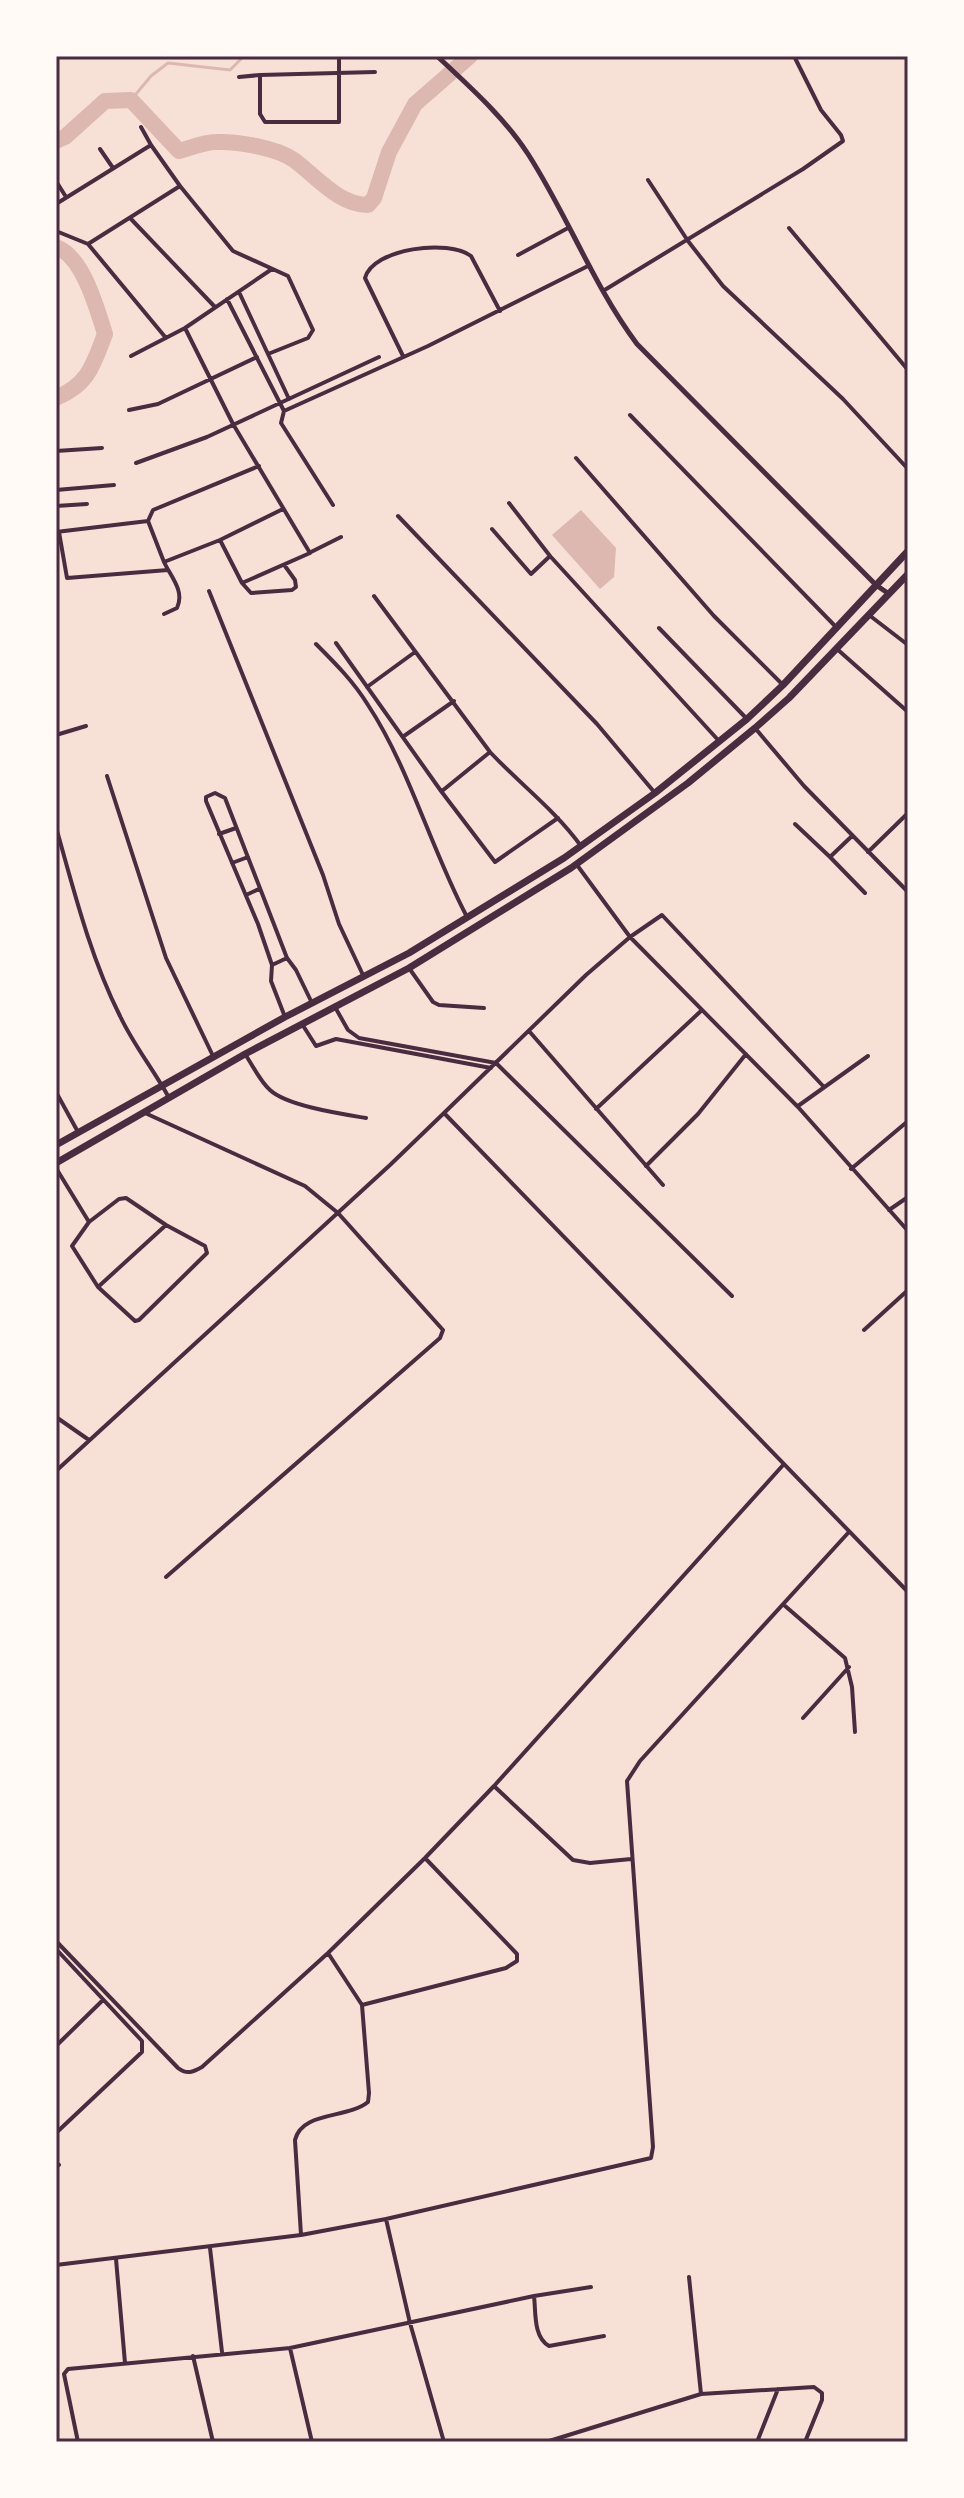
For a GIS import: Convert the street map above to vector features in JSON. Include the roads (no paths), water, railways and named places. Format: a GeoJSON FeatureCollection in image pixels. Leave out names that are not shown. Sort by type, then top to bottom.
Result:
{"type":"FeatureCollection","features":[{"type":"Feature","properties":{"kind":"highway"},"geometry":{"type":"LineString","coordinates":[[56,1145],[213,1056],[364,977],[564,858],[655,793],[747,719],[783,685],[908,551]]}},
{"type":"Feature","properties":{"kind":"highway"},"geometry":{"type":"LineString","coordinates":[[56,1166],[245,1054],[409,968],[574,866],[688,783],[755,728],[837,649],[908,574]]}},
{"type":"Feature","properties":{"kind":"highway"},"geometry":{"type":"LineString","coordinates":[[564,858],[574,866]]}},
{"type":"Feature","properties":{"kind":"street"},"geometry":{"type":"LineString","coordinates":[[260,75],[260,114],[265,122],[339,122],[339,56]]}},
{"type":"Feature","properties":{"kind":"street"},"geometry":{"type":"LineString","coordinates":[[602,291],[688,241],[843,141],[821,110],[794,56]]}},
{"type":"Feature","properties":{"kind":"street"},"geometry":{"type":"LineString","coordinates":[[437,57],[509,128],[542,177],[602,291],[637,344],[876,585],[889,594]]}},
{"type":"Feature","properties":{"kind":"street"},"geometry":{"type":"LineString","coordinates":[[239,77],[375,72]]}},
{"type":"Feature","properties":{"kind":"street"},"geometry":{"type":"LineString","coordinates":[[141,127],[180,186],[233,251],[288,276],[313,330],[308,338],[268,354]]}},
{"type":"Feature","properties":{"kind":"street"},"geometry":{"type":"LineString","coordinates":[[56,204],[151,145]]}},
{"type":"Feature","properties":{"kind":"street"},"geometry":{"type":"LineString","coordinates":[[100,149],[113,168]]}},
{"type":"Feature","properties":{"kind":"street"},"geometry":{"type":"LineString","coordinates":[[648,180],[688,241],[734,297],[843,399],[908,469]]}},
{"type":"Feature","properties":{"kind":"street"},"geometry":{"type":"LineString","coordinates":[[56,181],[66,197]]}},
{"type":"Feature","properties":{"kind":"street"},"geometry":{"type":"LineString","coordinates":[[88,244],[180,186]]}},
{"type":"Feature","properties":{"kind":"street"},"geometry":{"type":"LineString","coordinates":[[131,219],[215,307]]}},
{"type":"Feature","properties":{"kind":"street"},"geometry":{"type":"LineString","coordinates":[[518,255],[568,228]]}},
{"type":"Feature","properties":{"kind":"street"},"geometry":{"type":"LineString","coordinates":[[789,228],[908,370]]}},
{"type":"Feature","properties":{"kind":"street"},"geometry":{"type":"LineString","coordinates":[[56,231],[88,244],[166,338]]}},
{"type":"Feature","properties":{"kind":"street"},"geometry":{"type":"LineString","coordinates":[[403,356],[365,278],[367,271],[375,265],[407,249],[463,250],[471,256],[500,311]]}},
{"type":"Feature","properties":{"kind":"street"},"geometry":{"type":"LineString","coordinates":[[284,411],[500,311],[588,266]]}},
{"type":"Feature","properties":{"kind":"street"},"geometry":{"type":"LineString","coordinates":[[131,356],[185,328],[273,268]]}},
{"type":"Feature","properties":{"kind":"street"},"geometry":{"type":"LineString","coordinates":[[239,292],[292,407]]}},
{"type":"Feature","properties":{"kind":"street"},"geometry":{"type":"LineString","coordinates":[[227,299],[284,411],[281,423],[333,505]]}},
{"type":"Feature","properties":{"kind":"street"},"geometry":{"type":"LineString","coordinates":[[185,328],[233,424],[310,553]]}},
{"type":"Feature","properties":{"kind":"street"},"geometry":{"type":"LineString","coordinates":[[129,410],[158,404],[257,357]]}},
{"type":"Feature","properties":{"kind":"street"},"geometry":{"type":"LineString","coordinates":[[136,463],[188,445],[379,357]]}},
{"type":"Feature","properties":{"kind":"street"},"geometry":{"type":"LineString","coordinates":[[630,415],[836,627]]}},
{"type":"Feature","properties":{"kind":"street"},"geometry":{"type":"LineString","coordinates":[[56,451],[102,448]]}},
{"type":"Feature","properties":{"kind":"street"},"geometry":{"type":"LineString","coordinates":[[576,458],[714,616],[783,685]]}},
{"type":"Feature","properties":{"kind":"street"},"geometry":{"type":"LineString","coordinates":[[164,614],[177,608],[181,598],[148,521],[153,510],[259,466]]}},
{"type":"Feature","properties":{"kind":"street"},"geometry":{"type":"LineString","coordinates":[[56,490],[114,485]]}},
{"type":"Feature","properties":{"kind":"street"},"geometry":{"type":"LineString","coordinates":[[509,503],[550,556],[719,741]]}},
{"type":"Feature","properties":{"kind":"street"},"geometry":{"type":"LineString","coordinates":[[56,506],[87,504]]}},
{"type":"Feature","properties":{"kind":"street"},"geometry":{"type":"LineString","coordinates":[[164,562],[220,540],[284,508]]}},
{"type":"Feature","properties":{"kind":"street"},"geometry":{"type":"LineString","coordinates":[[398,516],[597,724],[655,793]]}},
{"type":"Feature","properties":{"kind":"street"},"geometry":{"type":"LineString","coordinates":[[148,521],[57,532],[67,578],[168,570]]}},
{"type":"Feature","properties":{"kind":"street"},"geometry":{"type":"LineString","coordinates":[[492,529],[531,574],[550,556]]}},
{"type":"Feature","properties":{"kind":"street"},"geometry":{"type":"LineString","coordinates":[[242,583],[285,566],[341,537]]}},
{"type":"Feature","properties":{"kind":"street"},"geometry":{"type":"LineString","coordinates":[[220,540],[248,592],[292,590],[296,587],[295,580],[285,566]]}},
{"type":"Feature","properties":{"kind":"street"},"geometry":{"type":"LineString","coordinates":[[209,591],[323,875],[339,924],[364,977]]}},
{"type":"Feature","properties":{"kind":"street"},"geometry":{"type":"LineString","coordinates":[[374,596],[490,752],[540,798],[581,846]]}},
{"type":"Feature","properties":{"kind":"street"},"geometry":{"type":"LineString","coordinates":[[869,615],[908,645]]}},
{"type":"Feature","properties":{"kind":"street"},"geometry":{"type":"LineString","coordinates":[[659,628],[747,719]]}},
{"type":"Feature","properties":{"kind":"street"},"geometry":{"type":"LineString","coordinates":[[336,643],[495,862],[558,818]]}},
{"type":"Feature","properties":{"kind":"street"},"geometry":{"type":"LineString","coordinates":[[316,644],[357,688],[383,730],[445,876],[467,917]]}},
{"type":"Feature","properties":{"kind":"street"},"geometry":{"type":"LineString","coordinates":[[837,649],[908,712]]}},
{"type":"Feature","properties":{"kind":"street"},"geometry":{"type":"LineString","coordinates":[[367,687],[415,652]]}},
{"type":"Feature","properties":{"kind":"street"},"geometry":{"type":"LineString","coordinates":[[404,736],[454,701]]}},
{"type":"Feature","properties":{"kind":"street"},"geometry":{"type":"LineString","coordinates":[[56,735],[86,726]]}},
{"type":"Feature","properties":{"kind":"street"},"geometry":{"type":"LineString","coordinates":[[755,728],[804,786],[908,892]]}},
{"type":"Feature","properties":{"kind":"street"},"geometry":{"type":"LineString","coordinates":[[441,791],[490,752]]}},
{"type":"Feature","properties":{"kind":"street"},"geometry":{"type":"LineString","coordinates":[[107,776],[166,958],[213,1056]]}},
{"type":"Feature","properties":{"kind":"street"},"geometry":{"type":"LineString","coordinates":[[285,1017],[271,981],[272,965],[258,924],[205,799],[215,793],[225,798],[287,958],[312,1003]]}},
{"type":"Feature","properties":{"kind":"street"},"geometry":{"type":"LineString","coordinates":[[868,852],[907,814]]}},
{"type":"Feature","properties":{"kind":"street"},"geometry":{"type":"LineString","coordinates":[[795,824],[865,893]]}},
{"type":"Feature","properties":{"kind":"street"},"geometry":{"type":"LineString","coordinates":[[56,827],[86,932],[106,986],[121,1019],[169,1098]]}},
{"type":"Feature","properties":{"kind":"street"},"geometry":{"type":"LineString","coordinates":[[219,835],[236,828]]}},
{"type":"Feature","properties":{"kind":"street"},"geometry":{"type":"LineString","coordinates":[[830,857],[852,836]]}},
{"type":"Feature","properties":{"kind":"street"},"geometry":{"type":"LineString","coordinates":[[232,863],[248,857]]}},
{"type":"Feature","properties":{"kind":"street"},"geometry":{"type":"LineString","coordinates":[[574,866],[630,937],[798,1107],[908,1231]]}},
{"type":"Feature","properties":{"kind":"street"},"geometry":{"type":"LineString","coordinates":[[246,895],[259,889]]}},
{"type":"Feature","properties":{"kind":"street"},"geometry":{"type":"LineString","coordinates":[[56,1471],[338,1213],[586,975],[659,916],[664,916],[824,1087]]}},
{"type":"Feature","properties":{"kind":"street"},"geometry":{"type":"LineString","coordinates":[[258,924],[271,918]]}},
{"type":"Feature","properties":{"kind":"street"},"geometry":{"type":"LineString","coordinates":[[272,965],[287,958]]}},
{"type":"Feature","properties":{"kind":"street"},"geometry":{"type":"LineString","coordinates":[[409,968],[433,1002],[484,1008]]}},
{"type":"Feature","properties":{"kind":"street"},"geometry":{"type":"LineString","coordinates":[[335,1007],[348,1030],[359,1038],[496,1063],[732,1296]]}},
{"type":"Feature","properties":{"kind":"street"},"geometry":{"type":"LineString","coordinates":[[596,1109],[702,1010]]}},
{"type":"Feature","properties":{"kind":"street"},"geometry":{"type":"LineString","coordinates":[[302,1024],[316,1046],[336,1039],[491,1068]]}},
{"type":"Feature","properties":{"kind":"street"},"geometry":{"type":"LineString","coordinates":[[529,1031],[663,1185]]}},
{"type":"Feature","properties":{"kind":"street"},"geometry":{"type":"LineString","coordinates":[[245,1054],[268,1088],[278,1097],[366,1118]]}},
{"type":"Feature","properties":{"kind":"street"},"geometry":{"type":"LineString","coordinates":[[646,1166],[698,1114],[746,1054]]}},
{"type":"Feature","properties":{"kind":"street"},"geometry":{"type":"LineString","coordinates":[[798,1107],[868,1056]]}},
{"type":"Feature","properties":{"kind":"street"},"geometry":{"type":"LineString","coordinates":[[56,1092],[78,1132]]}},
{"type":"Feature","properties":{"kind":"street"},"geometry":{"type":"LineString","coordinates":[[145,1113],[305,1186],[338,1213],[442,1327],[442,1335],[166,1577]]}},
{"type":"Feature","properties":{"kind":"street"},"geometry":{"type":"LineString","coordinates":[[444,1113],[848,1533],[907,1588]]}},
{"type":"Feature","properties":{"kind":"street"},"geometry":{"type":"LineString","coordinates":[[851,1169],[908,1121]]}},
{"type":"Feature","properties":{"kind":"street"},"geometry":{"type":"LineString","coordinates":[[56,1166],[89,1222]]}},
{"type":"Feature","properties":{"kind":"street"},"geometry":{"type":"LineString","coordinates":[[889,1210],[908,1197]]}},
{"type":"Feature","properties":{"kind":"street"},"geometry":{"type":"LineString","coordinates":[[124,1198],[205,1246],[207,1253],[139,1320],[130,1318],[98,1287],[72,1245],[89,1222],[124,1198]]}},
{"type":"Feature","properties":{"kind":"street"},"geometry":{"type":"LineString","coordinates":[[98,1287],[166,1225]]}},
{"type":"Feature","properties":{"kind":"street"},"geometry":{"type":"LineString","coordinates":[[864,1330],[908,1290]]}},
{"type":"Feature","properties":{"kind":"street"},"geometry":{"type":"LineString","coordinates":[[56,1417],[89,1440]]}},
{"type":"Feature","properties":{"kind":"street"},"geometry":{"type":"LineString","coordinates":[[56,1941],[184,2072],[193,2072],[202,2067],[328,1953],[425,1858],[494,1786],[784,1464]]}},
{"type":"Feature","properties":{"kind":"street"},"geometry":{"type":"LineString","coordinates":[[56,2265],[301,2235],[386,2219],[651,2158],[653,2147],[626,1795],[630,1774],[848,1533]]}},
{"type":"Feature","properties":{"kind":"street"},"geometry":{"type":"LineString","coordinates":[[784,1605],[845,1658],[849,1667],[855,1732]]}},
{"type":"Feature","properties":{"kind":"street"},"geometry":{"type":"LineString","coordinates":[[803,1718],[849,1667]]}},
{"type":"Feature","properties":{"kind":"street"},"geometry":{"type":"LineString","coordinates":[[494,1786],[573,1860],[590,1863],[631,1859]]}},
{"type":"Feature","properties":{"kind":"street"},"geometry":{"type":"LineString","coordinates":[[362,2005],[506,1968],[517,1961],[517,1954],[425,1858]]}},
{"type":"Feature","properties":{"kind":"street"},"geometry":{"type":"LineString","coordinates":[[56,1949],[142,2041],[143,2050],[56,2133]]}},
{"type":"Feature","properties":{"kind":"street"},"geometry":{"type":"LineString","coordinates":[[301,2235],[297,2131],[307,2122],[359,2109],[368,2102],[362,2005],[328,1953]]}},
{"type":"Feature","properties":{"kind":"street"},"geometry":{"type":"LineString","coordinates":[[56,2046],[104,2000]]}},
{"type":"Feature","properties":{"kind":"street"},"geometry":{"type":"LineString","coordinates":[[386,2219],[410,2323],[444,2442]]}},
{"type":"Feature","properties":{"kind":"street"},"geometry":{"type":"LineString","coordinates":[[210,2248],[222,2352]]}},
{"type":"Feature","properties":{"kind":"street"},"geometry":{"type":"LineString","coordinates":[[116,2259],[125,2363]]}},
{"type":"Feature","properties":{"kind":"street"},"geometry":{"type":"LineString","coordinates":[[689,2277],[701,2394]]}},
{"type":"Feature","properties":{"kind":"street"},"geometry":{"type":"LineString","coordinates":[[78,2442],[64,2374],[68,2369],[222,2352],[290,2348],[534,2296],[591,2287]]}},
{"type":"Feature","properties":{"kind":"street"},"geometry":{"type":"LineString","coordinates":[[534,2296],[538,2335],[542,2342],[549,2346],[604,2336]]}},
{"type":"Feature","properties":{"kind":"street"},"geometry":{"type":"LineString","coordinates":[[290,2348],[312,2442]]}},
{"type":"Feature","properties":{"kind":"street"},"geometry":{"type":"LineString","coordinates":[[193,2356],[213,2442]]}},
{"type":"Feature","properties":{"kind":"street"},"geometry":{"type":"LineString","coordinates":[[546,2442],[701,2394],[814,2387],[822,2393],[822,2400],[805,2442]]}},
{"type":"Feature","properties":{"kind":"street"},"geometry":{"type":"LineString","coordinates":[[757,2442],[778,2389]]}},
{"type":"Feature","properties":{"kind":"waterway"},"geometry":{"type":"LineString","coordinates":[[131,100],[151,76],[168,63],[230,70],[244,56]]}},
{"type":"Feature","properties":{"kind":"waterway"},"geometry":{"type":"LineString","coordinates":[[56,141],[65,137],[105,101],[131,100],[179,151],[216,142],[267,149],[294,160],[347,200],[368,205],[374,198],[389,152],[415,104],[470,56]]}},
{"type":"Feature","properties":{"kind":"waterway"},"geometry":{"type":"LineString","coordinates":[[56,247],[66,252],[81,272],[105,334],[83,380],[56,398]]}}]}
